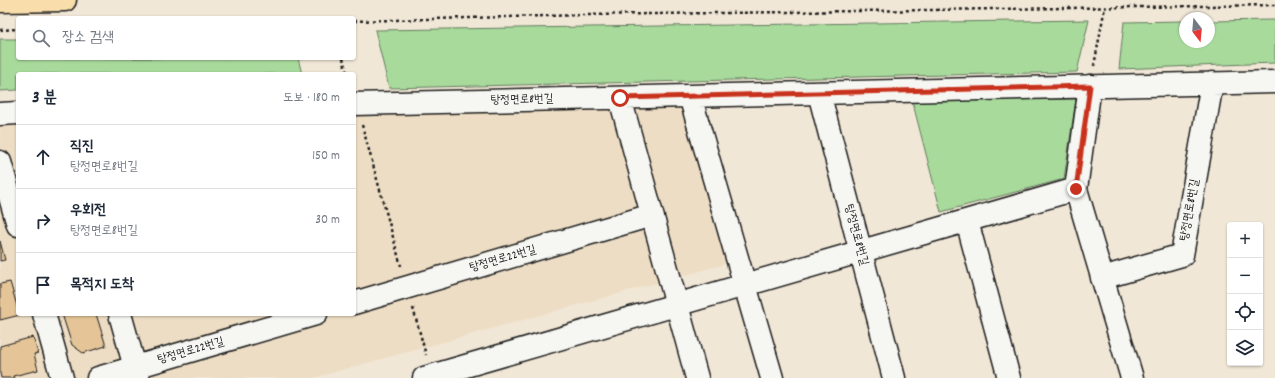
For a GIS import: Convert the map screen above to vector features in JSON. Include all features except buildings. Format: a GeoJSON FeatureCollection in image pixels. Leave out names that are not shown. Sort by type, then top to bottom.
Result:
{"type":"FeatureCollection","features":[{"type":"Feature","properties":{"kind":"main road"},"geometry":{"type":"LineString","coordinates":[[0,1],[65,0]]}},
{"type":"Feature","properties":{"kind":"street","name":"탕정면로8번길"},"geometry":{"type":"LineString","coordinates":[[356,104],[1275,82]]}},
{"type":"Feature","properties":{"kind":"street","name":"탕정면로8번길"},"geometry":{"type":"LineString","coordinates":[[1102,278],[1182,255],[1212,83]]}},
{"type":"Feature","properties":{"kind":"street"},"geometry":{"type":"LineString","coordinates":[[1090,86],[1076,189],[1132,378]]}},
{"type":"Feature","properties":{"kind":"street","name":"탕정면로8번길"},"geometry":{"type":"LineString","coordinates":[[819,93],[894,378]]}},
{"type":"Feature","properties":{"kind":"street"},"geometry":{"type":"LineString","coordinates":[[690,96],[772,378]]}},
{"type":"Feature","properties":{"kind":"street"},"geometry":{"type":"LineString","coordinates":[[620,98],[697,378]]}},
{"type":"Feature","properties":{"kind":"street"},"geometry":{"type":"LineString","coordinates":[[0,114],[16,113]]}},
{"type":"Feature","properties":{"kind":"street"},"geometry":{"type":"LineString","coordinates":[[0,162],[16,218]]}},
{"type":"Feature","properties":{"kind":"street"},"geometry":{"type":"LineString","coordinates":[[428,377],[1076,189]]}},
{"type":"Feature","properties":{"kind":"street","name":"탕정면로22번길"},"geometry":{"type":"LineString","coordinates":[[356,302],[652,215]]}},
{"type":"Feature","properties":{"kind":"street"},"geometry":{"type":"LineString","coordinates":[[967,221],[1009,378]]}},
{"type":"Feature","properties":{"kind":"street"},"geometry":{"type":"LineString","coordinates":[[45,316],[62,378]]}},
{"type":"Feature","properties":{"kind":"street"},"geometry":{"type":"LineString","coordinates":[[121,316],[137,373]]}},
{"type":"Feature","properties":{"kind":"street","name":"탕정면로22번길"},"geometry":{"type":"LineString","coordinates":[[98,378],[137,373],[310,316]]}},
{"type":"Feature","properties":{"kind":"path"},"geometry":{"type":"LineString","coordinates":[[356,21],[583,15],[1275,4]]}},
{"type":"Feature","properties":{"kind":"path"},"geometry":{"type":"LineString","coordinates":[[1090,86],[1105,7]]}},
{"type":"Feature","properties":{"kind":"path"},"geometry":{"type":"LineString","coordinates":[[0,30],[16,29]]}},
{"type":"Feature","properties":{"kind":"path"},"geometry":{"type":"LineString","coordinates":[[344,60],[346,72]]}},
{"type":"Feature","properties":{"kind":"path"},"geometry":{"type":"LineString","coordinates":[[356,108],[407,287],[428,377]]}},
{"type":"Feature","properties":{"kind":"shaded area"},"geometry":{"type":"Polygon","coordinates":[[[685,102],[729,263],[313,378],[0,378],[0,115],[16,115],[16,316],[356,316],[356,108],[685,102]]]}},
{"type":"Feature","properties":{"kind":"green space"},"geometry":{"type":"Polygon","coordinates":[[[1089,20],[1077,72],[389,88],[375,30],[1089,20]]]}},
{"type":"Feature","properties":{"kind":"green space"},"geometry":{"type":"Polygon","coordinates":[[[1275,20],[1275,63],[1119,69],[1124,22],[1179,21],[1179,48],[1215,48],[1215,21],[1275,20]]]}},
{"type":"Feature","properties":{"kind":"green space"},"geometry":{"type":"Polygon","coordinates":[[[0,39],[16,39],[16,60],[298,60],[302,72],[16,72],[16,90],[0,91],[0,39]]]}},
{"type":"Feature","properties":{"kind":"green space"},"geometry":{"type":"Polygon","coordinates":[[[1076,99],[1064,179],[941,212],[912,100],[1076,99]]]}},
{"type":"Feature","properties":{"kind":"route"},"geometry":{"type":"LineString","coordinates":[[620,98],[1090,86],[1076,189]]}}]}
